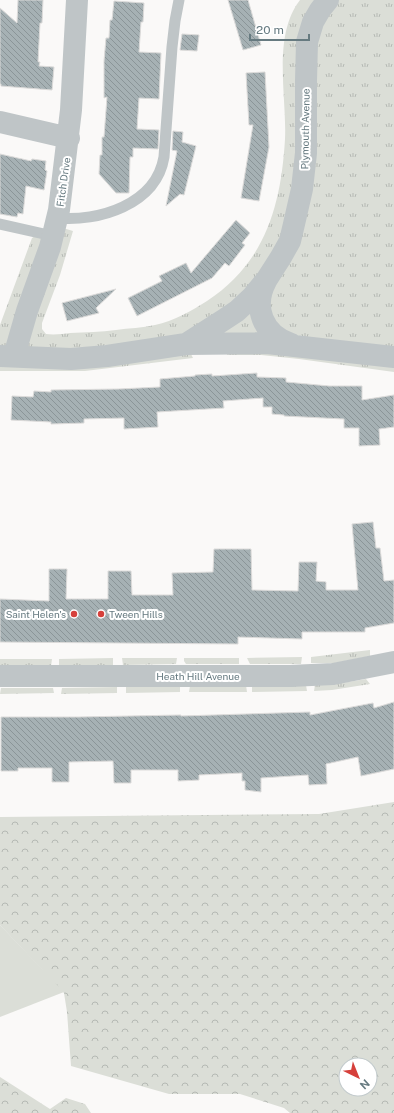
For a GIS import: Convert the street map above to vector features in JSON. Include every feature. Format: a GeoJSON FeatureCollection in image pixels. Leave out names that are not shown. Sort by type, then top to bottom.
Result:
{"type":"FeatureCollection","features":[{"type":"Feature","properties":{"kind":"street","name":"Fitch Drive"},"geometry":{"type":"LineString","coordinates":[[7,356],[23,324],[55,227],[59,210],[68,138],[77,0]]}},
{"type":"Feature","properties":{"kind":"street","name":"Plymouth Avenue"},"geometry":{"type":"LineString","coordinates":[[294,345],[275,336],[267,328],[260,311],[260,298],[262,289],[267,279],[290,240],[299,206],[306,147],[307,42],[313,22],[328,0]]}},
{"type":"Feature","properties":{"kind":"street"},"geometry":{"type":"LineString","coordinates":[[0,122],[68,138]]}},
{"type":"Feature","properties":{"kind":"street","name":"Plymouth Avenue"},"geometry":{"type":"LineString","coordinates":[[186,344],[237,311],[267,279]]}},
{"type":"Feature","properties":{"kind":"street","name":"Plymouth Avenue"},"geometry":{"type":"LineString","coordinates":[[7,356],[71,359],[114,355],[186,344],[267,343],[394,357]]}},
{"type":"Feature","properties":{"kind":"street","name":"Heath Hill Avenue"},"geometry":{"type":"LineString","coordinates":[[0,676],[290,676],[333,674],[394,662]]}},
{"type":"Feature","properties":{"kind":"lane"},"geometry":{"type":"LineString","coordinates":[[0,224],[55,227],[73,220],[119,209],[132,202],[144,192],[158,174],[164,158],[172,47],[179,0]]}},
{"type":"Feature","properties":{"kind":"green space"},"geometry":{"type":"Polygon","coordinates":[[[300,0],[394,0],[394,372],[261,355],[227,355],[227,347],[186,344],[193,358],[85,371],[0,371],[0,325],[32,238],[53,225],[73,231],[60,275],[42,323],[42,329],[46,334],[110,331],[150,326],[169,321],[189,312],[207,301],[227,286],[244,269],[257,250],[267,230],[279,187],[285,139],[283,48],[291,15],[300,0]]]}},
{"type":"Feature","properties":{"kind":"green space"},"geometry":{"type":"Polygon","coordinates":[[[370,650],[370,656],[335,663],[311,663],[311,657],[370,650]]]}},
{"type":"Feature","properties":{"kind":"green space"},"geometry":{"type":"Polygon","coordinates":[[[302,657],[301,664],[250,664],[247,658],[302,657]]]}},
{"type":"Feature","properties":{"kind":"green space"},"geometry":{"type":"Polygon","coordinates":[[[113,658],[113,665],[59,666],[59,659],[113,658]]]}},
{"type":"Feature","properties":{"kind":"green space"},"geometry":{"type":"Polygon","coordinates":[[[122,658],[177,658],[176,664],[123,665],[122,658]]]}},
{"type":"Feature","properties":{"kind":"green space"},"geometry":{"type":"Polygon","coordinates":[[[184,658],[239,658],[239,664],[186,664],[184,658]]]}},
{"type":"Feature","properties":{"kind":"green space"},"geometry":{"type":"Polygon","coordinates":[[[0,659],[52,659],[51,666],[0,666],[0,659]]]}},
{"type":"Feature","properties":{"kind":"green space"},"geometry":{"type":"Polygon","coordinates":[[[366,679],[370,684],[332,690],[314,691],[315,685],[366,679]]]}},
{"type":"Feature","properties":{"kind":"green space"},"geometry":{"type":"Polygon","coordinates":[[[246,685],[247,692],[189,692],[190,686],[246,685]]]}},
{"type":"Feature","properties":{"kind":"green space"},"geometry":{"type":"Polygon","coordinates":[[[306,685],[307,691],[252,692],[252,686],[306,685]]]}},
{"type":"Feature","properties":{"kind":"green space"},"geometry":{"type":"Polygon","coordinates":[[[180,686],[180,692],[126,693],[126,687],[180,686]]]}},
{"type":"Feature","properties":{"kind":"green space"},"geometry":{"type":"Polygon","coordinates":[[[117,687],[117,693],[61,694],[62,688],[117,687]]]}},
{"type":"Feature","properties":{"kind":"green space"},"geometry":{"type":"Polygon","coordinates":[[[1,688],[53,688],[54,693],[0,694],[1,688]]]}},
{"type":"Feature","properties":{"kind":"green space"},"geometry":{"type":"Polygon","coordinates":[[[394,802],[394,1113],[290,1113],[284,1108],[240,1094],[169,1094],[71,1066],[64,993],[0,925],[0,817],[319,814],[394,802]]]}},
{"type":"Feature","properties":{"kind":"green space"},"geometry":{"type":"Polygon","coordinates":[[[0,925],[64,992],[0,1017],[0,925]]]}},
{"type":"Feature","properties":{"kind":"green space"},"geometry":{"type":"Polygon","coordinates":[[[0,1077],[50,1109],[66,1098],[85,1104],[91,1113],[0,1113],[0,1077]]]}},
{"type":"Feature","properties":{"kind":"building"},"geometry":{"type":"Polygon","coordinates":[[[18,0],[43,0],[38,62],[40,62],[39,66],[54,67],[52,90],[1,86],[0,84],[0,8],[17,23],[18,0]]]}},
{"type":"Feature","properties":{"kind":"building"},"geometry":{"type":"Polygon","coordinates":[[[228,0],[248,0],[261,45],[243,50],[228,0]]]}},
{"type":"Feature","properties":{"kind":"building"},"geometry":{"type":"Polygon","coordinates":[[[114,1],[144,3],[139,52],[161,53],[159,99],[139,98],[137,129],[159,130],[158,149],[133,148],[133,157],[130,157],[129,193],[116,193],[99,174],[107,97],[104,98],[104,61],[106,38],[109,38],[110,20],[112,20],[114,1]]]}},
{"type":"Feature","properties":{"kind":"building"},"geometry":{"type":"Polygon","coordinates":[[[182,34],[199,35],[197,51],[180,50],[182,34]]]}},
{"type":"Feature","properties":{"kind":"building"},"geometry":{"type":"Polygon","coordinates":[[[265,72],[269,147],[259,201],[241,198],[253,125],[249,125],[246,73],[265,72]]]}},
{"type":"Feature","properties":{"kind":"building"},"geometry":{"type":"Polygon","coordinates":[[[173,131],[183,132],[182,142],[196,146],[184,195],[180,194],[166,206],[177,151],[172,150],[173,131]]]}},
{"type":"Feature","properties":{"kind":"building"},"geometry":{"type":"Polygon","coordinates":[[[0,154],[31,161],[32,159],[46,161],[45,170],[47,171],[44,190],[26,186],[23,214],[18,213],[17,217],[0,214],[0,154]]]}},
{"type":"Feature","properties":{"kind":"building"},"geometry":{"type":"Polygon","coordinates":[[[236,220],[250,233],[242,243],[245,245],[229,266],[225,263],[212,278],[137,316],[128,298],[162,281],[159,276],[186,263],[191,273],[236,220]]]}},
{"type":"Feature","properties":{"kind":"building"},"geometry":{"type":"Polygon","coordinates":[[[116,289],[96,308],[99,313],[67,321],[62,303],[116,289]]]}},
{"type":"Feature","properties":{"kind":"building"},"geometry":{"type":"Polygon","coordinates":[[[257,373],[257,377],[286,378],[286,382],[329,386],[362,386],[362,400],[394,395],[394,427],[379,429],[380,445],[359,446],[359,428],[344,428],[344,419],[272,414],[272,407],[263,407],[263,398],[223,401],[224,408],[157,412],[158,427],[124,429],[124,418],[84,419],[84,423],[51,424],[51,422],[11,420],[12,396],[33,397],[34,391],[51,392],[51,390],[160,387],[160,379],[195,375],[212,374],[212,376],[257,373]]]}},
{"type":"Feature","properties":{"kind":"building"},"geometry":{"type":"Polygon","coordinates":[[[373,522],[376,548],[380,548],[384,581],[394,580],[394,623],[365,628],[365,632],[302,632],[302,639],[238,637],[238,644],[0,642],[0,599],[49,601],[49,569],[67,569],[66,599],[108,599],[108,571],[131,571],[132,595],[173,595],[172,573],[213,572],[214,549],[251,549],[252,590],[298,591],[299,562],[317,562],[316,581],[326,582],[326,590],[358,590],[352,524],[373,522]]]}},
{"type":"Feature","properties":{"kind":"building"},"geometry":{"type":"Polygon","coordinates":[[[394,702],[394,769],[361,776],[358,757],[326,764],[327,784],[309,785],[308,775],[261,778],[261,792],[245,790],[245,781],[242,781],[242,773],[199,775],[199,780],[178,781],[178,770],[131,770],[131,783],[114,783],[113,761],[69,762],[69,782],[52,782],[52,768],[18,768],[18,771],[1,771],[1,717],[181,716],[310,712],[310,715],[373,703],[374,708],[394,702]]]}},
{"type":"Feature","properties":{"kind":"place","name":"Saint Helen's"},"geometry":{"type":"Point","coordinates":[74,614]}},
{"type":"Feature","properties":{"kind":"place","name":"Tween Hills"},"geometry":{"type":"Point","coordinates":[101,614]}}]}
